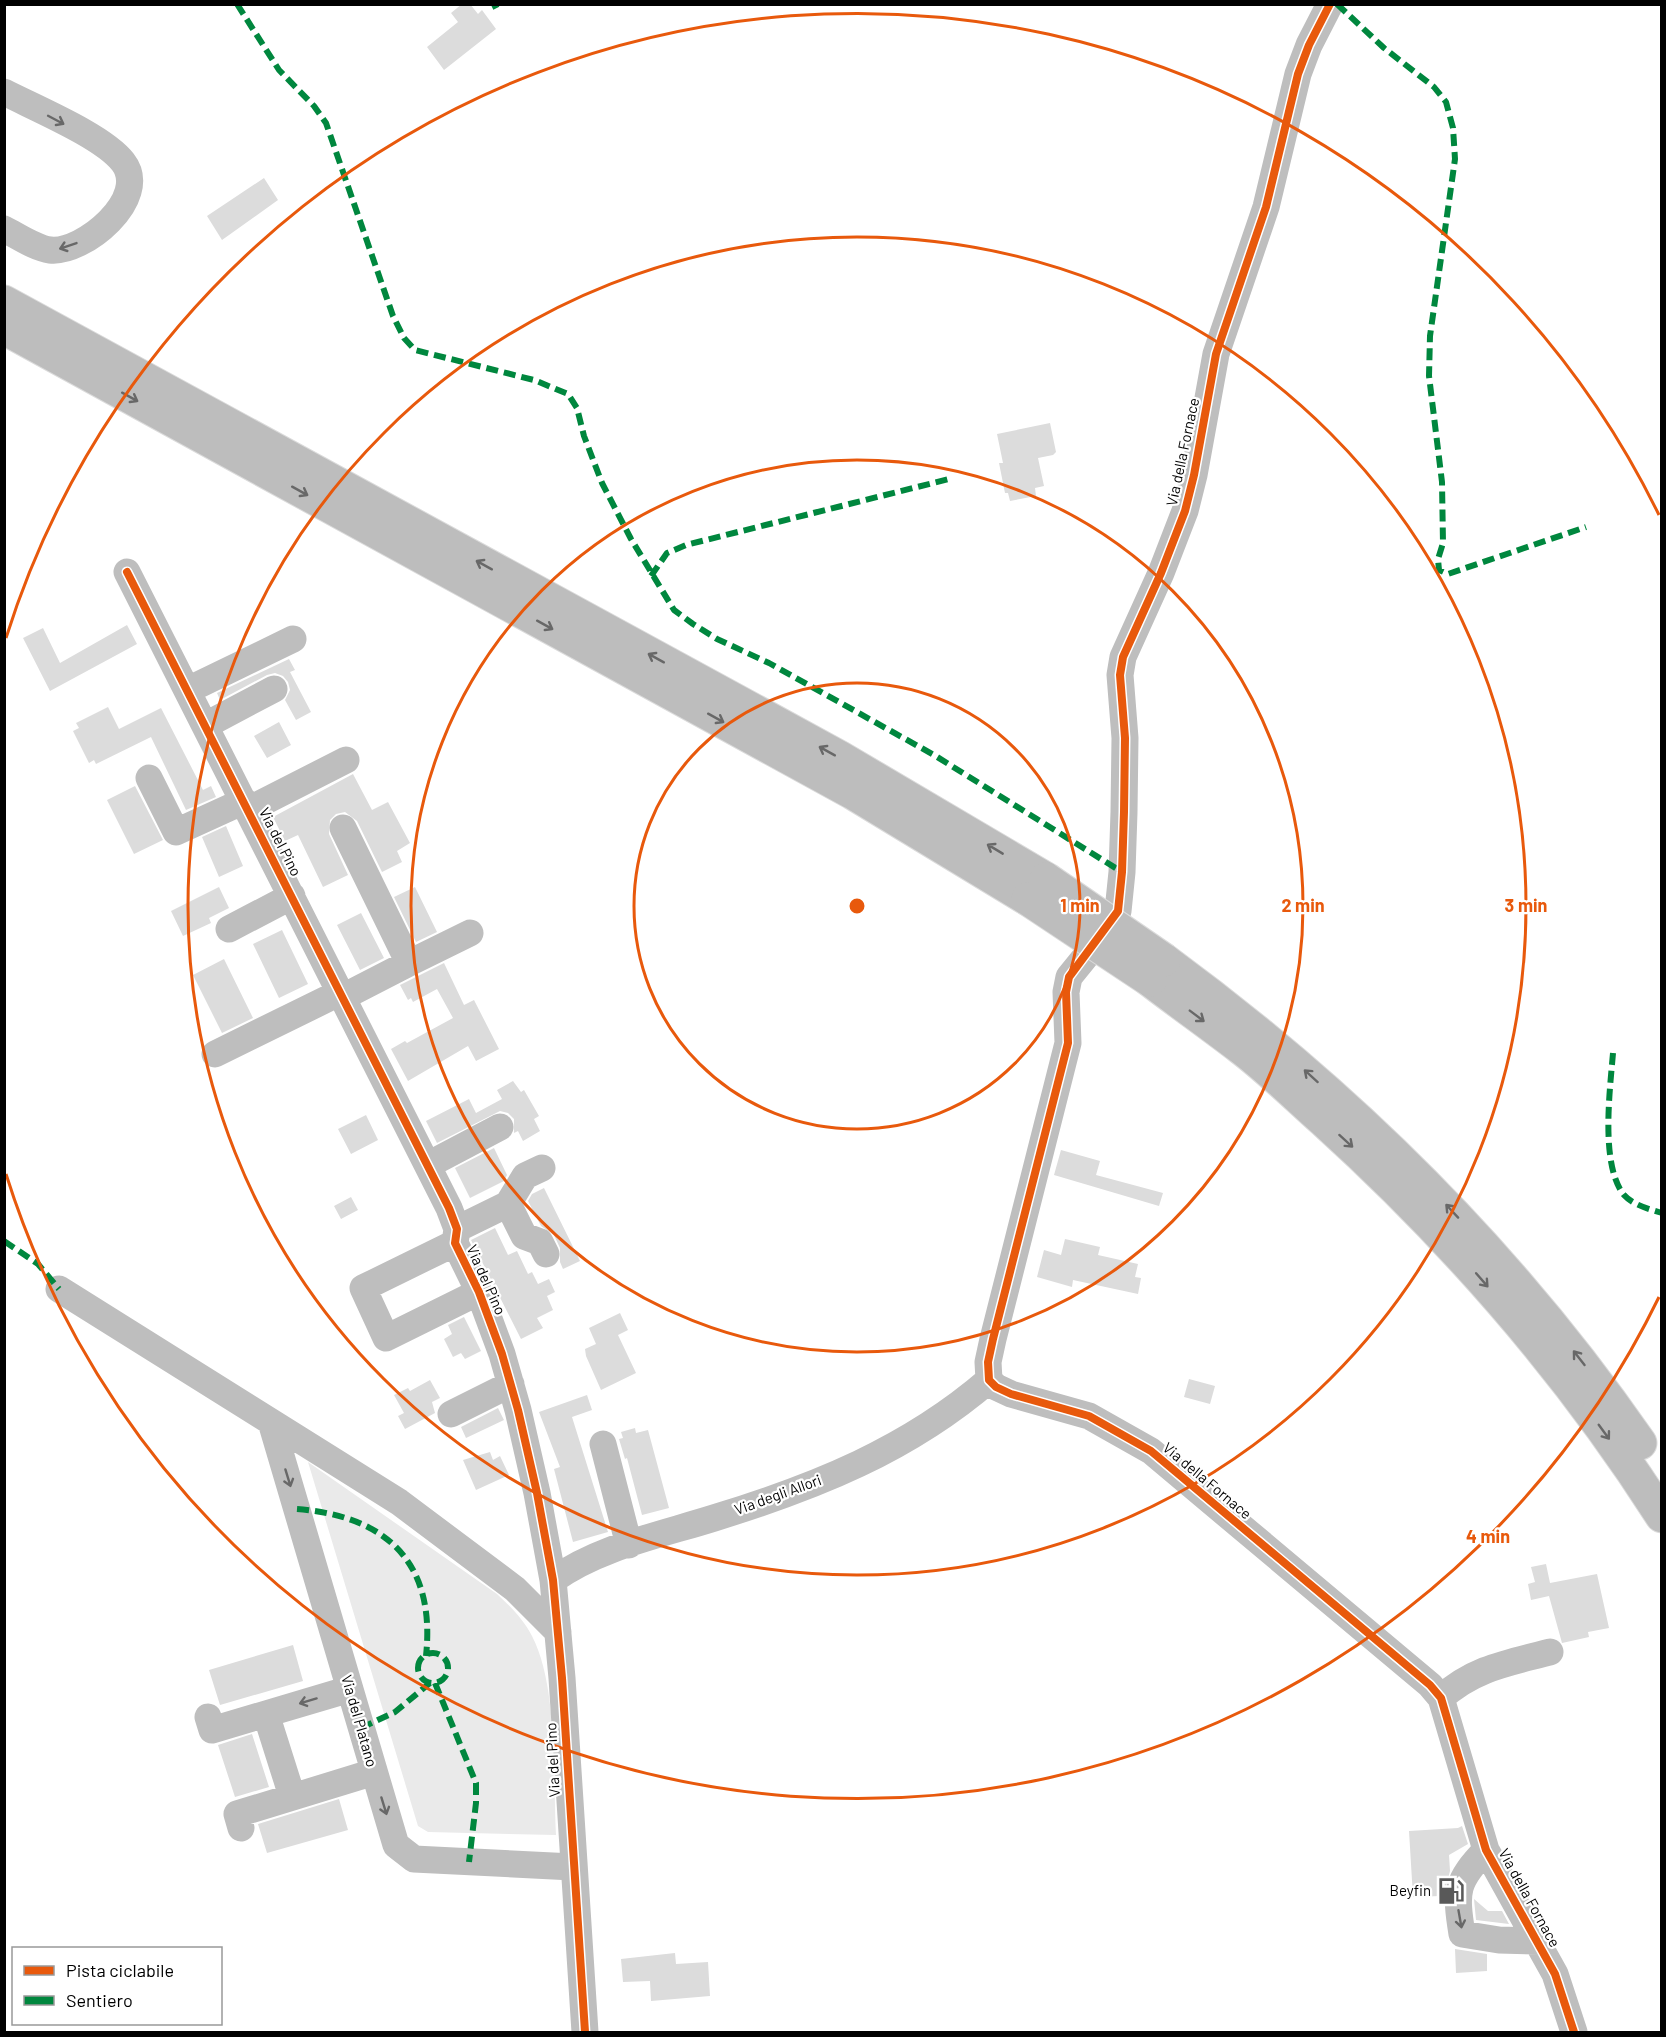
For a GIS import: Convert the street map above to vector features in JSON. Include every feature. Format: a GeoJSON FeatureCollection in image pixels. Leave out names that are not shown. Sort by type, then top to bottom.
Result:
{"type":"FeatureCollection","features":[{"type":"Feature","properties":{"kind":"highway"},"geometry":{"type":"LineString","coordinates":[[4,302],[838,757],[1157,970],[1231,1009],[1310,1074],[1439,1197],[1505,1268],[1564,1338],[1662,1475]]}},
{"type":"Feature","properties":{"kind":"highway"},"geometry":{"type":"LineString","coordinates":[[4,328],[853,793],[1037,889]]}},
{"type":"Feature","properties":{"kind":"highway"},"geometry":{"type":"LineString","coordinates":[[1157,970],[1360,1154],[1421,1213],[1481,1279],[1573,1389],[1662,1516]]}},
{"type":"Feature","properties":{"kind":"street","name":"Via della Fornace"},"geometry":{"type":"LineString","coordinates":[[1118,911],[1124,812],[1125,738],[1120,675],[1123,657],[1161,573],[1185,511],[1194,475],[1216,354],[1266,207],[1299,74],[1309,45],[1330,4]]}},
{"type":"Feature","properties":{"kind":"street"},"geometry":{"type":"LineString","coordinates":[[4,92],[99,142],[124,163],[129,185],[121,208],[111,220],[68,249],[50,250],[4,229]]}},
{"type":"Feature","properties":{"kind":"street"},"geometry":{"type":"LineString","coordinates":[[4,344],[44,365],[99,380]]}},
{"type":"Feature","properties":{"kind":"street","name":"Via del Pino"},"geometry":{"type":"LineString","coordinates":[[128,572],[428,1165],[479,1292],[511,1384],[537,1493],[553,1580],[585,2032]]}},
{"type":"Feature","properties":{"kind":"street"},"geometry":{"type":"LineString","coordinates":[[188,690],[293,639]]}},
{"type":"Feature","properties":{"kind":"street"},"geometry":{"type":"LineString","coordinates":[[206,725],[274,689]]}},
{"type":"Feature","properties":{"kind":"street"},"geometry":{"type":"LineString","coordinates":[[149,778],[176,832],[246,806],[346,760]]}},
{"type":"Feature","properties":{"kind":"street"},"geometry":{"type":"LineString","coordinates":[[343,828],[409,963]]}},
{"type":"Feature","properties":{"kind":"street"},"geometry":{"type":"LineString","coordinates":[[229,929],[292,896]]}},
{"type":"Feature","properties":{"kind":"street"},"geometry":{"type":"LineString","coordinates":[[214,1054],[470,933]]}},
{"type":"Feature","properties":{"kind":"street"},"geometry":{"type":"LineString","coordinates":[[989,1380],[988,1362],[993,1339],[1068,1043],[1066,992],[1069,977],[1086,956]]}},
{"type":"Feature","properties":{"kind":"street"},"geometry":{"type":"LineString","coordinates":[[428,1165],[500,1127]]}},
{"type":"Feature","properties":{"kind":"street"},"geometry":{"type":"LineString","coordinates":[[479,1292],[386,1338],[363,1288],[508,1204],[525,1176],[542,1168]]}},
{"type":"Feature","properties":{"kind":"street"},"geometry":{"type":"LineString","coordinates":[[508,1204],[524,1236],[540,1242],[546,1254]]}},
{"type":"Feature","properties":{"kind":"street"},"geometry":{"type":"LineString","coordinates":[[59,1289],[399,1502],[515,1588],[558,1632]]}},
{"type":"Feature","properties":{"kind":"street","name":"Via della Fornace"},"geometry":{"type":"LineString","coordinates":[[989,1380],[996,1388],[1011,1394],[1089,1416],[1151,1451],[1430,1685],[1441,1698],[1486,1850],[1539,1941],[1555,1974],[1574,2032]]}},
{"type":"Feature","properties":{"kind":"street","name":"Via degli Allori"},"geometry":{"type":"LineString","coordinates":[[553,1580],[588,1559],[720,1516],[852,1469],[927,1428],[989,1380]]}},
{"type":"Feature","properties":{"kind":"street"},"geometry":{"type":"LineString","coordinates":[[451,1414],[511,1384]]}},
{"type":"Feature","properties":{"kind":"street","name":"Via del Platano"},"geometry":{"type":"LineString","coordinates":[[271,1422],[396,1845],[414,1859],[573,1867]]}},
{"type":"Feature","properties":{"kind":"street"},"geometry":{"type":"LineString","coordinates":[[603,1444],[629,1545]]}},
{"type":"Feature","properties":{"kind":"street"},"geometry":{"type":"LineString","coordinates":[[1441,1698],[1459,1681],[1481,1670],[1550,1652]]}},
{"type":"Feature","properties":{"kind":"street"},"geometry":{"type":"LineString","coordinates":[[208,1717],[212,1730],[350,1689]]}},
{"type":"Feature","properties":{"kind":"street"},"geometry":{"type":"LineString","coordinates":[[267,1714],[292,1796]]}},
{"type":"Feature","properties":{"kind":"street"},"geometry":{"type":"LineString","coordinates":[[242,1828],[237,1814],[374,1772]]}},
{"type":"Feature","properties":{"kind":"street"},"geometry":{"type":"LineString","coordinates":[[1486,1850],[1465,1872],[1456,1901],[1462,1934],[1499,1940],[1539,1941]]}},
{"type":"Feature","properties":{"kind":"shaded area"},"geometry":{"type":"Polygon","coordinates":[[[308,1462],[497,1594],[525,1624],[540,1657],[550,1706],[556,1835],[428,1832],[418,1826],[308,1462]]]}},
{"type":"Feature","properties":{"kind":"building"},"geometry":{"type":"Polygon","coordinates":[[[462,4],[470,4],[478,14],[482,10],[496,29],[444,70],[427,47],[458,22],[451,13],[462,4]]]}},
{"type":"Feature","properties":{"kind":"building"},"geometry":{"type":"Polygon","coordinates":[[[264,178],[278,200],[222,240],[207,216],[264,178]]]}},
{"type":"Feature","properties":{"kind":"building"},"geometry":{"type":"Polygon","coordinates":[[[1050,423],[1056,452],[1053,455],[1038,458],[1044,486],[1035,488],[1036,496],[1010,501],[1008,493],[1005,493],[999,463],[1003,463],[997,434],[1050,423]]]}},
{"type":"Feature","properties":{"kind":"building"},"geometry":{"type":"Polygon","coordinates":[[[127,625],[137,644],[50,691],[23,638],[43,628],[60,663],[127,625]]]}},
{"type":"Feature","properties":{"kind":"building"},"geometry":{"type":"Polygon","coordinates":[[[289,659],[295,670],[290,672],[311,712],[296,720],[285,700],[290,690],[288,682],[283,676],[275,673],[220,700],[217,693],[289,659]]]}},
{"type":"Feature","properties":{"kind":"building"},"geometry":{"type":"Polygon","coordinates":[[[108,707],[119,729],[161,708],[203,790],[211,786],[216,797],[186,810],[151,737],[96,764],[94,760],[89,763],[73,731],[79,728],[76,723],[108,707]]]}},
{"type":"Feature","properties":{"kind":"building"},"geometry":{"type":"Polygon","coordinates":[[[279,722],[291,745],[267,758],[254,736],[279,722]]]}},
{"type":"Feature","properties":{"kind":"building"},"geometry":{"type":"Polygon","coordinates":[[[353,774],[372,810],[388,802],[410,843],[397,851],[402,862],[382,872],[357,821],[345,812],[336,814],[330,820],[329,834],[348,875],[323,887],[298,835],[285,841],[273,817],[353,774]]]}},
{"type":"Feature","properties":{"kind":"building"},"geometry":{"type":"Polygon","coordinates":[[[135,786],[163,840],[134,854],[107,800],[135,786]]]}},
{"type":"Feature","properties":{"kind":"building"},"geometry":{"type":"Polygon","coordinates":[[[226,826],[243,866],[219,877],[202,837],[226,826]]]}},
{"type":"Feature","properties":{"kind":"building"},"geometry":{"type":"Polygon","coordinates":[[[219,887],[229,908],[209,918],[211,923],[183,936],[171,911],[219,887]]]}},
{"type":"Feature","properties":{"kind":"building"},"geometry":{"type":"Polygon","coordinates":[[[415,887],[437,932],[416,942],[394,897],[415,887]]]}},
{"type":"Feature","properties":{"kind":"building"},"geometry":{"type":"Polygon","coordinates":[[[361,913],[384,958],[360,970],[337,925],[361,913]]]}},
{"type":"Feature","properties":{"kind":"building"},"geometry":{"type":"Polygon","coordinates":[[[282,930],[308,984],[279,998],[253,944],[282,930]]]}},
{"type":"Feature","properties":{"kind":"building"},"geometry":{"type":"Polygon","coordinates":[[[224,959],[253,1018],[222,1033],[193,975],[224,959]]]}},
{"type":"Feature","properties":{"kind":"building"},"geometry":{"type":"Polygon","coordinates":[[[444,963],[464,1005],[474,1000],[499,1049],[476,1061],[468,1046],[408,1081],[391,1049],[453,1018],[437,989],[413,1002],[411,998],[408,1000],[400,985],[444,963]]]}},
{"type":"Feature","properties":{"kind":"building"},"geometry":{"type":"Polygon","coordinates":[[[513,1081],[521,1092],[524,1090],[539,1116],[534,1119],[540,1131],[523,1141],[518,1131],[514,1133],[514,1119],[508,1113],[500,1111],[437,1143],[426,1121],[469,1099],[476,1113],[502,1099],[497,1090],[513,1081]]]}},
{"type":"Feature","properties":{"kind":"building"},"geometry":{"type":"Polygon","coordinates":[[[366,1115],[378,1140],[351,1154],[338,1129],[366,1115]]]}},
{"type":"Feature","properties":{"kind":"building"},"geometry":{"type":"Polygon","coordinates":[[[494,1148],[507,1175],[504,1181],[470,1198],[455,1168],[494,1148]]]}},
{"type":"Feature","properties":{"kind":"building"},"geometry":{"type":"Polygon","coordinates":[[[1061,1150],[1100,1161],[1096,1175],[1163,1193],[1159,1206],[1054,1175],[1061,1150]]]}},
{"type":"Feature","properties":{"kind":"building"},"geometry":{"type":"Polygon","coordinates":[[[544,1188],[580,1261],[563,1269],[560,1262],[560,1248],[554,1235],[541,1226],[528,1201],[532,1194],[544,1188]]]}},
{"type":"Feature","properties":{"kind":"building"},"geometry":{"type":"Polygon","coordinates":[[[351,1197],[358,1210],[341,1219],[334,1206],[351,1197]]]}},
{"type":"Feature","properties":{"kind":"building"},"geometry":{"type":"Polygon","coordinates":[[[495,1228],[508,1255],[517,1251],[528,1274],[532,1272],[538,1284],[549,1279],[555,1292],[547,1296],[553,1310],[537,1318],[543,1328],[521,1339],[471,1240],[495,1228]]]}},
{"type":"Feature","properties":{"kind":"building"},"geometry":{"type":"Polygon","coordinates":[[[1065,1239],[1100,1247],[1098,1255],[1138,1264],[1135,1277],[1141,1278],[1138,1294],[1073,1280],[1072,1287],[1037,1277],[1044,1250],[1061,1255],[1065,1239]]]}},
{"type":"Feature","properties":{"kind":"building"},"geometry":{"type":"Polygon","coordinates":[[[620,1313],[628,1330],[618,1335],[636,1373],[601,1390],[586,1356],[585,1349],[596,1344],[589,1328],[620,1313]]]}},
{"type":"Feature","properties":{"kind":"building"},"geometry":{"type":"Polygon","coordinates":[[[464,1317],[481,1351],[465,1359],[461,1353],[453,1357],[444,1339],[452,1334],[448,1325],[464,1317]]]}},
{"type":"Feature","properties":{"kind":"building"},"geometry":{"type":"Polygon","coordinates":[[[1189,1379],[1215,1386],[1210,1404],[1184,1397],[1189,1379]]]}},
{"type":"Feature","properties":{"kind":"building"},"geometry":{"type":"Polygon","coordinates":[[[430,1380],[440,1398],[432,1402],[435,1413],[405,1429],[398,1416],[404,1413],[394,1395],[408,1388],[410,1391],[430,1380]]]}},
{"type":"Feature","properties":{"kind":"building"},"geometry":{"type":"Polygon","coordinates":[[[587,1395],[592,1410],[572,1417],[608,1532],[573,1542],[554,1469],[560,1467],[539,1412],[587,1395]]]}},
{"type":"Feature","properties":{"kind":"building"},"geometry":{"type":"Polygon","coordinates":[[[498,1408],[504,1420],[466,1438],[461,1427],[498,1408]]]}},
{"type":"Feature","properties":{"kind":"building"},"geometry":{"type":"Polygon","coordinates":[[[635,1428],[636,1433],[648,1430],[669,1508],[642,1515],[627,1458],[625,1459],[619,1439],[623,1438],[621,1432],[635,1428]]]}},
{"type":"Feature","properties":{"kind":"building"},"geometry":{"type":"Polygon","coordinates":[[[490,1452],[493,1460],[500,1456],[509,1475],[476,1490],[463,1460],[490,1452]]]}},
{"type":"Feature","properties":{"kind":"building"},"geometry":{"type":"Polygon","coordinates":[[[1546,1564],[1550,1583],[1597,1574],[1609,1628],[1588,1632],[1589,1637],[1562,1643],[1549,1596],[1531,1600],[1528,1584],[1535,1582],[1531,1567],[1546,1564]]]}},
{"type":"Feature","properties":{"kind":"building"},"geometry":{"type":"Polygon","coordinates":[[[293,1645],[303,1681],[220,1705],[209,1670],[293,1645]]]}},
{"type":"Feature","properties":{"kind":"building"},"geometry":{"type":"Polygon","coordinates":[[[252,1734],[269,1787],[235,1797],[218,1745],[252,1734]]]}},
{"type":"Feature","properties":{"kind":"building"},"geometry":{"type":"Polygon","coordinates":[[[339,1799],[348,1830],[267,1853],[258,1824],[339,1799]]]}},
{"type":"Feature","properties":{"kind":"building"},"geometry":{"type":"Polygon","coordinates":[[[1462,1826],[1468,1844],[1449,1855],[1450,1871],[1443,1898],[1440,1896],[1413,1897],[1409,1831],[1462,1826]]]}},
{"type":"Feature","properties":{"kind":"building"},"geometry":{"type":"Polygon","coordinates":[[[1474,1899],[1488,1911],[1502,1911],[1509,1924],[1476,1920],[1474,1899]]]}},
{"type":"Feature","properties":{"kind":"building"},"geometry":{"type":"Polygon","coordinates":[[[1455,1949],[1487,1954],[1487,1971],[1456,1973],[1455,1949]]]}},
{"type":"Feature","properties":{"kind":"building"},"geometry":{"type":"Polygon","coordinates":[[[675,1953],[676,1964],[708,1962],[710,1996],[651,2001],[650,1981],[623,1982],[621,1959],[675,1953]]]}},
{"type":"Feature","properties":{"kind":"marked path"},"geometry":{"type":"LineString","coordinates":[[237,4],[279,70],[314,106],[326,123],[393,316],[404,338],[415,350],[534,380],[568,394],[577,408],[584,436],[602,483],[631,539],[674,610],[717,639],[769,663],[934,755],[1122,872]]}},
{"type":"Feature","properties":{"kind":"marked path"},"geometry":{"type":"LineString","coordinates":[[492,7],[498,4]]}},
{"type":"Feature","properties":{"kind":"marked path"},"geometry":{"type":"LineString","coordinates":[[1337,4],[1384,48],[1434,87],[1446,102],[1453,128],[1455,159],[1430,336],[1429,376],[1442,482],[1443,543],[1438,559],[1439,570],[1448,574],[1586,527]]}},
{"type":"Feature","properties":{"kind":"marked path"},"geometry":{"type":"LineString","coordinates":[[651,576],[667,553],[686,545],[949,479]]}},
{"type":"Feature","properties":{"kind":"marked path"},"geometry":{"type":"LineString","coordinates":[[1613,1053],[1608,1127],[1609,1147],[1617,1182],[1624,1195],[1632,1201],[1662,1213]]}},
{"type":"Feature","properties":{"kind":"marked path"},"geometry":{"type":"LineString","coordinates":[[4,1241],[38,1264],[59,1289]]}},
{"type":"Feature","properties":{"kind":"marked path"},"geometry":{"type":"LineString","coordinates":[[297,1509],[329,1514],[357,1522],[380,1534],[399,1550],[413,1570],[423,1595],[427,1623],[426,1656]]}},
{"type":"Feature","properties":{"kind":"marked path"},"geometry":{"type":"LineString","coordinates":[[433,1653],[439,1654],[447,1662],[448,1668],[447,1674],[439,1682],[433,1683],[427,1682],[419,1674],[418,1668],[419,1662],[427,1654],[433,1653]]}},
{"type":"Feature","properties":{"kind":"marked path"},"geometry":{"type":"LineString","coordinates":[[361,1728],[395,1712],[430,1683]]}},
{"type":"Feature","properties":{"kind":"marked path"},"geometry":{"type":"LineString","coordinates":[[435,1683],[476,1783],[469,1862]]}},
{"type":"Feature","properties":{"kind":"cycle path"},"geometry":{"type":"LineString","coordinates":[[1330,4],[1309,45],[1298,74],[1266,207],[1216,354],[1194,475],[1185,511],[1161,573],[1123,657],[1120,675],[1125,738],[1124,812],[1118,911],[1069,977],[1066,992],[1068,1043],[993,1339],[988,1362],[989,1380],[996,1387],[1011,1394],[1089,1416],[1151,1451],[1430,1685],[1441,1698],[1486,1850],[1555,1974],[1574,2032]]}},
{"type":"Feature","properties":{"kind":"cycle path"},"geometry":{"type":"LineString","coordinates":[[127,572],[449,1208],[457,1229],[455,1243],[479,1292],[502,1354],[518,1410],[537,1493],[553,1580],[562,1678],[585,2032]]}},
{"type":"Feature","properties":{"kind":"place","name":"Beyfin"},"geometry":{"type":"Point","coordinates":[1451,1891]}}]}
